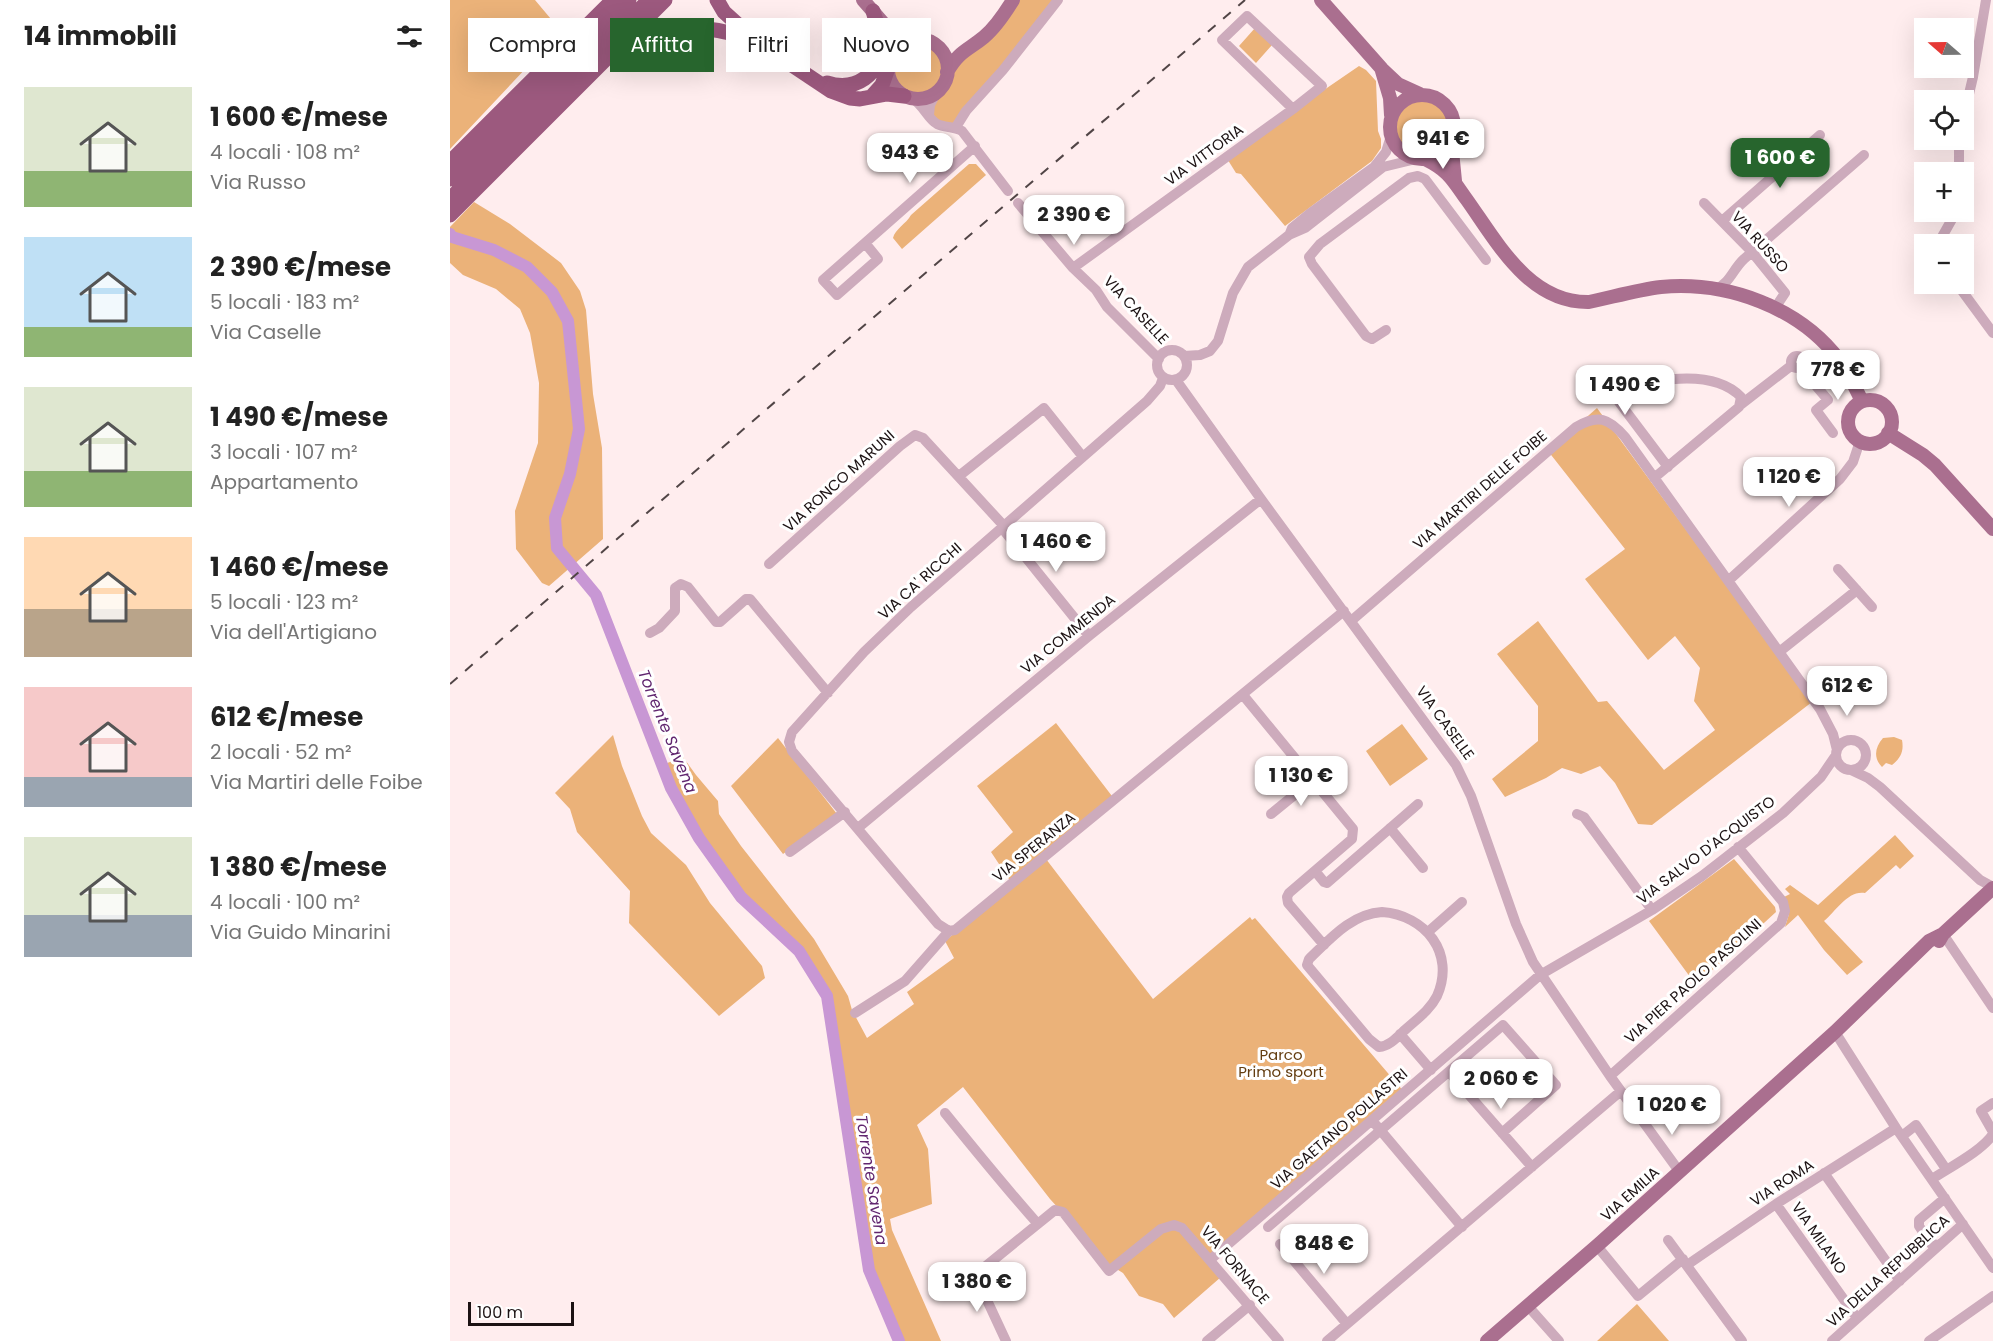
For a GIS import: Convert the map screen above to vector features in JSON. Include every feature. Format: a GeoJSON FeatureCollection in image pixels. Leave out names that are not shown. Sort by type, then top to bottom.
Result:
{"type":"FeatureCollection","features":[{"type":"Feature","properties":{"kind":"highway"},"geometry":{"type":"LineString","coordinates":[[586,18],[603,0]]}},
{"type":"Feature","properties":{"kind":"highway"},"geometry":{"type":"LineString","coordinates":[[595,18],[613,0]]}},
{"type":"Feature","properties":{"kind":"highway"},"geometry":{"type":"LineString","coordinates":[[450,215],[456,192],[629,0]]}},
{"type":"Feature","properties":{"kind":"highway"},"geometry":{"type":"LineString","coordinates":[[456,192],[649,0]]}},
{"type":"Feature","properties":{"kind":"highway"},"geometry":{"type":"LineString","coordinates":[[456,192],[573,92],[665,0]]}},
{"type":"Feature","properties":{"kind":"highway"},"geometry":{"type":"LineString","coordinates":[[717,0],[731,18]]}},
{"type":"Feature","properties":{"kind":"highway"},"geometry":{"type":"LineString","coordinates":[[810,77],[836,86],[844,86],[858,83],[869,76],[875,67],[881,45],[868,6]]}},
{"type":"Feature","properties":{"kind":"highway"},"geometry":{"type":"LineString","coordinates":[[573,92],[591,83],[636,45],[653,35],[674,29],[709,28],[726,33]]}},
{"type":"Feature","properties":{"kind":"highway"},"geometry":{"type":"LineString","coordinates":[[450,162],[541,72]]}},
{"type":"Feature","properties":{"kind":"highway"},"geometry":{"type":"LineString","coordinates":[[802,72],[841,96],[860,99],[887,94],[908,98]]}},
{"type":"Feature","properties":{"kind":"highway"},"geometry":{"type":"LineString","coordinates":[[873,95],[882,85],[886,72]]}},
{"type":"Feature","properties":{"kind":"main road"},"geometry":{"type":"LineString","coordinates":[[889,72],[890,82],[896,91],[908,98],[925,99],[936,93],[942,87],[947,72],[962,51],[984,38],[993,29],[1013,0]]}},
{"type":"Feature","properties":{"kind":"main road"},"geometry":{"type":"LineString","coordinates":[[1321,0],[1398,84],[1420,94],[1432,96],[1443,102],[1450,110],[1454,120],[1451,141],[1444,151],[1435,157],[1420,159]]}},
{"type":"Feature","properties":{"kind":"main road"},"geometry":{"type":"LineString","coordinates":[[868,6],[878,18]]}},
{"type":"Feature","properties":{"kind":"main road"},"geometry":{"type":"LineString","coordinates":[[931,43],[951,51],[962,51]]}},
{"type":"Feature","properties":{"kind":"main road"},"geometry":{"type":"LineString","coordinates":[[936,46],[945,58],[947,72]]}},
{"type":"Feature","properties":{"kind":"main road"},"geometry":{"type":"LineString","coordinates":[[1382,69],[1390,98],[1389,126],[1398,149],[1407,156],[1440,167],[1455,181],[1521,273],[1542,288],[1563,298],[1589,302],[1663,287],[1696,286],[1755,300],[1781,311],[1819,338],[1841,362],[1862,401]]}},
{"type":"Feature","properties":{"kind":"main road"},"geometry":{"type":"LineString","coordinates":[[1391,115],[1402,101],[1420,94]]}},
{"type":"Feature","properties":{"kind":"main road"},"geometry":{"type":"LineString","coordinates":[[1451,141],[1455,181]]}},
{"type":"Feature","properties":{"kind":"main road"},"geometry":{"type":"LineString","coordinates":[[1862,401],[1877,401],[1885,406],[1891,419],[1888,433],[1875,442],[1860,441],[1850,431],[1848,417],[1851,410],[1862,401]]}},
{"type":"Feature","properties":{"kind":"main road"},"geometry":{"type":"LineString","coordinates":[[1888,433],[1935,465],[1991,522]]}},
{"type":"Feature","properties":{"kind":"main road","name":"VIA EMILIA"},"geometry":{"type":"LineString","coordinates":[[1487,1341],[1836,1032],[1929,941],[1943,934],[1993,887]]}},
{"type":"Feature","properties":{"kind":"street"},"geometry":{"type":"LineString","coordinates":[[956,127],[966,111],[1003,70],[1058,0]]}},
{"type":"Feature","properties":{"kind":"street"},"geometry":{"type":"LineString","coordinates":[[1970,90],[1986,0]]}},
{"type":"Feature","properties":{"kind":"street","name":"VIA VITTORIA"},"geometry":{"type":"LineString","coordinates":[[1073,268],[1293,108],[1322,86],[1247,16],[1222,40],[1293,108]]}},
{"type":"Feature","properties":{"kind":"street"},"geometry":{"type":"LineString","coordinates":[[929,115],[930,105],[936,93]]}},
{"type":"Feature","properties":{"kind":"street"},"geometry":{"type":"LineString","coordinates":[[908,98],[921,105],[935,123],[962,130],[1008,191]]}},
{"type":"Feature","properties":{"kind":"street"},"geometry":{"type":"LineString","coordinates":[[1722,221],[1820,135]]}},
{"type":"Feature","properties":{"kind":"street"},"geometry":{"type":"LineString","coordinates":[[1186,370],[1184,356],[1200,355],[1210,351],[1218,341],[1228,304],[1248,267],[1289,235],[1293,228],[1309,214],[1381,161],[1391,136]]}},
{"type":"Feature","properties":{"kind":"street"},"geometry":{"type":"LineString","coordinates":[[865,243],[878,259],[837,295],[824,280],[865,243],[975,146]]}},
{"type":"Feature","properties":{"kind":"street"},"geometry":{"type":"LineString","coordinates":[[1716,289],[1724,286],[1736,267],[1752,252],[1864,155]]}},
{"type":"Feature","properties":{"kind":"street"},"geometry":{"type":"LineString","coordinates":[[1289,235],[1297,233],[1320,217],[1377,171],[1397,163],[1420,159]]}},
{"type":"Feature","properties":{"kind":"street"},"geometry":{"type":"LineString","coordinates":[[1386,330],[1369,339],[1309,259],[1309,254],[1409,178],[1422,176],[1486,260]]}},
{"type":"Feature","properties":{"kind":"street","name":"VIA CASELLE"},"geometry":{"type":"LineString","coordinates":[[1018,203],[1073,268],[1096,290],[1107,307],[1159,359]]}},
{"type":"Feature","properties":{"kind":"street","name":"VIA RUSSO"},"geometry":{"type":"LineString","coordinates":[[1704,203],[1752,252],[1785,293],[1779,302]]}},
{"type":"Feature","properties":{"kind":"street"},"geometry":{"type":"LineString","coordinates":[[1320,217],[1333,234]]}},
{"type":"Feature","properties":{"kind":"street"},"geometry":{"type":"LineString","coordinates":[[1732,274],[1735,283],[1740,288],[1749,291],[1755,300]]}},
{"type":"Feature","properties":{"kind":"street"},"geometry":{"type":"LineString","coordinates":[[1964,294],[1993,333]]}},
{"type":"Feature","properties":{"kind":"street","name":"VIA CASELLE"},"geometry":{"type":"LineString","coordinates":[[1163,378],[1159,370],[1159,359],[1168,350],[1179,351],[1184,356]]}},
{"type":"Feature","properties":{"kind":"street"},"geometry":{"type":"LineString","coordinates":[[1163,378],[1176,380],[1200,355]]}},
{"type":"Feature","properties":{"kind":"street"},"geometry":{"type":"LineString","coordinates":[[1654,478],[1739,406],[1796,366],[1828,400],[1816,410],[1833,433]]}},
{"type":"Feature","properties":{"kind":"street","name":"VIA CA' RICCHI"},"geometry":{"type":"LineString","coordinates":[[845,812],[792,751],[789,739],[794,730],[888,629],[1147,401],[1160,386],[1163,378]]}},
{"type":"Feature","properties":{"kind":"street"},"geometry":{"type":"LineString","coordinates":[[1668,467],[1619,402],[1618,390],[1671,379],[1691,378],[1729,387],[1741,397],[1739,406]]}},
{"type":"Feature","properties":{"kind":"street","name":"VIA CASELLE"},"geometry":{"type":"LineString","coordinates":[[1176,380],[1461,772],[1529,955],[1540,975],[1610,1076],[1679,1171]]}},
{"type":"Feature","properties":{"kind":"street"},"geometry":{"type":"LineString","coordinates":[[959,476],[1044,408],[1083,457]]}},
{"type":"Feature","properties":{"kind":"street","name":"VIA MARTIRI DELLE FOIBE"},"geometry":{"type":"LineString","coordinates":[[1351,621],[1568,434],[1586,422],[1602,420],[1617,428],[1825,716],[1835,739],[1839,764],[1868,778],[1880,787],[1980,880],[1993,887]]}},
{"type":"Feature","properties":{"kind":"street","name":"VIA RONCO MARUNI"},"geometry":{"type":"LineString","coordinates":[[769,564],[915,435],[923,438],[959,476],[1003,527],[1089,636]]}},
{"type":"Feature","properties":{"kind":"street"},"geometry":{"type":"LineString","coordinates":[[1728,582],[1840,479],[1853,462],[1860,441]]}},
{"type":"Feature","properties":{"kind":"street","name":"VIA COMMENDA"},"geometry":{"type":"LineString","coordinates":[[858,828],[1089,636],[1261,499]]}},
{"type":"Feature","properties":{"kind":"street"},"geometry":{"type":"LineString","coordinates":[[1838,569],[1872,607]]}},
{"type":"Feature","properties":{"kind":"street"},"geometry":{"type":"LineString","coordinates":[[650,633],[660,628],[675,611],[675,588],[681,584],[688,587],[716,622],[720,622],[746,599],[750,599],[828,693]]}},
{"type":"Feature","properties":{"kind":"street"},"geometry":{"type":"LineString","coordinates":[[1779,652],[1857,591]]}},
{"type":"Feature","properties":{"kind":"street","name":"VIA SPERANZA"},"geometry":{"type":"LineString","coordinates":[[855,1013],[905,981],[949,931],[962,925],[1344,611]]}},
{"type":"Feature","properties":{"kind":"street"},"geometry":{"type":"LineString","coordinates":[[1243,695],[1350,824],[1354,834],[1352,839],[1289,892],[1286,900],[1324,945]]}},
{"type":"Feature","properties":{"kind":"street","name":"VIA MARTIRI DELLE FOIBE"},"geometry":{"type":"LineString","coordinates":[[1825,716],[1852,739],[1863,745],[1870,768],[1880,787]]}},
{"type":"Feature","properties":{"kind":"street"},"geometry":{"type":"LineString","coordinates":[[1821,777],[1844,741],[1852,739]]}},
{"type":"Feature","properties":{"kind":"street"},"geometry":{"type":"LineString","coordinates":[[1821,777],[1837,769],[1849,769],[1862,765],[1866,756]]}},
{"type":"Feature","properties":{"kind":"street","name":"VIA SALVO D'ACQUISTO"},"geometry":{"type":"LineString","coordinates":[[1540,975],[1652,910],[1702,876],[1783,813],[1821,777]]}},
{"type":"Feature","properties":{"kind":"street"},"geometry":{"type":"LineString","coordinates":[[1271,814],[1314,779]]}},
{"type":"Feature","properties":{"kind":"street"},"geometry":{"type":"LineString","coordinates":[[1315,871],[1327,883],[1418,804]]}},
{"type":"Feature","properties":{"kind":"street"},"geometry":{"type":"LineString","coordinates":[[790,852],[845,812],[939,924],[949,931]]}},
{"type":"Feature","properties":{"kind":"street"},"geometry":{"type":"LineString","coordinates":[[1577,814],[1584,817],[1652,910]]}},
{"type":"Feature","properties":{"kind":"street"},"geometry":{"type":"LineString","coordinates":[[1390,828],[1423,867]]}},
{"type":"Feature","properties":{"kind":"street","name":"VIA PIER PAOLO PASOLINI"},"geometry":{"type":"LineString","coordinates":[[1610,1076],[1781,923],[1785,911],[1782,899],[1738,847]]}},
{"type":"Feature","properties":{"kind":"street"},"geometry":{"type":"LineString","coordinates":[[1428,932],[1461,902]]}},
{"type":"Feature","properties":{"kind":"street"},"geometry":{"type":"LineString","coordinates":[[1375,912],[1403,915],[1428,932],[1440,957],[1442,971],[1439,989],[1428,1009],[1383,1047],[1374,1045],[1369,1040],[1308,968],[1309,959],[1350,922],[1375,912]]}},
{"type":"Feature","properties":{"kind":"street"},"geometry":{"type":"LineString","coordinates":[[1943,934],[1993,1008]]}},
{"type":"Feature","properties":{"kind":"street","name":"VIA GAETANO POLLASTRI"},"geometry":{"type":"LineString","coordinates":[[1211,1259],[1540,975]]}},
{"type":"Feature","properties":{"kind":"street"},"geometry":{"type":"LineString","coordinates":[[1268,1227],[1503,1025],[1556,1085],[1502,1133]]}},
{"type":"Feature","properties":{"kind":"street"},"geometry":{"type":"LineString","coordinates":[[1836,1032],[1899,1132],[1993,1268]]}},
{"type":"Feature","properties":{"kind":"street"},"geometry":{"type":"LineString","coordinates":[[1400,1034],[1431,1070]]}},
{"type":"Feature","properties":{"kind":"street"},"geometry":{"type":"LineString","coordinates":[[1449,1072],[1532,1167]]}},
{"type":"Feature","properties":{"kind":"street"},"geometry":{"type":"LineString","coordinates":[[1327,1341],[1621,1091]]}},
{"type":"Feature","properties":{"kind":"street"},"geometry":{"type":"LineString","coordinates":[[1932,1179],[1989,1140],[1993,1133],[1981,1112],[1993,1103]]}},
{"type":"Feature","properties":{"kind":"street"},"geometry":{"type":"LineString","coordinates":[[945,1113],[976,1148],[997,1178],[1037,1223]]}},
{"type":"Feature","properties":{"kind":"street"},"geometry":{"type":"LineString","coordinates":[[1372,1120],[1462,1227]]}},
{"type":"Feature","properties":{"kind":"street"},"geometry":{"type":"LineString","coordinates":[[1899,1132],[1916,1125],[1947,1169]]}},
{"type":"Feature","properties":{"kind":"street","name":"VIA ROMA"},"geometry":{"type":"LineString","coordinates":[[1597,1246],[1638,1296],[1685,1262],[1824,1173],[1899,1132]]}},
{"type":"Feature","properties":{"kind":"street"},"geometry":{"type":"LineString","coordinates":[[1824,1173],[1898,1279]]}},
{"type":"Feature","properties":{"kind":"street"},"geometry":{"type":"LineString","coordinates":[[1935,1244],[1919,1226],[1919,1220],[1945,1198]]}},
{"type":"Feature","properties":{"kind":"street","name":"VIA MILANO"},"geometry":{"type":"LineString","coordinates":[[1776,1204],[1855,1316]]}},
{"type":"Feature","properties":{"kind":"street","name":"VIA FORNACE"},"geometry":{"type":"LineString","coordinates":[[1006,1341],[978,1277],[986,1266],[1055,1209],[1063,1212],[1109,1271],[1161,1229],[1174,1225],[1186,1231],[1279,1341]]}},
{"type":"Feature","properties":{"kind":"street","name":"VIA DELLA REPUBBLICA"},"geometry":{"type":"LineString","coordinates":[[1831,1339],[1935,1244],[1963,1224]]}},
{"type":"Feature","properties":{"kind":"street"},"geometry":{"type":"LineString","coordinates":[[1668,1240],[1742,1341]]}},
{"type":"Feature","properties":{"kind":"street"},"geometry":{"type":"LineString","coordinates":[[1280,1244],[1347,1324]]}},
{"type":"Feature","properties":{"kind":"street"},"geometry":{"type":"LineString","coordinates":[[1930,1341],[1993,1296]]}},
{"type":"Feature","properties":{"kind":"street"},"geometry":{"type":"LineString","coordinates":[[1207,1341],[1250,1305]]}},
{"type":"Feature","properties":{"kind":"street"},"geometry":{"type":"LineString","coordinates":[[1527,1305],[1559,1341]]}},
{"type":"Feature","properties":{"kind":"green space"},"geometry":{"type":"Polygon","coordinates":[[[450,0],[535,0],[550,18],[468,18],[468,72],[522,72],[450,149],[450,0]]]}},
{"type":"Feature","properties":{"kind":"green space"},"geometry":{"type":"Polygon","coordinates":[[[1013,0],[1058,0],[956,127],[935,123],[930,105],[938,91],[968,50],[1013,0]]]}},
{"type":"Feature","properties":{"kind":"green space"},"geometry":{"type":"Polygon","coordinates":[[[1255,28],[1272,45],[1256,63],[1239,46],[1255,28]]]}},
{"type":"Feature","properties":{"kind":"green space"},"geometry":{"type":"Polygon","coordinates":[[[931,49],[942,64],[942,74],[938,82],[923,93],[913,93],[905,89],[894,74],[894,72],[931,72],[931,49]]]}},
{"type":"Feature","properties":{"kind":"green space"},"geometry":{"type":"Polygon","coordinates":[[[1359,66],[1376,81],[1381,148],[1372,161],[1285,226],[1241,174],[1236,173],[1226,157],[1359,66]]]}},
{"type":"Feature","properties":{"kind":"green space"},"geometry":{"type":"Polygon","coordinates":[[[1422,101],[1432,103],[1440,109],[1446,117],[1448,127],[1446,137],[1440,145],[1432,151],[1422,153],[1412,151],[1404,145],[1398,137],[1396,127],[1398,117],[1404,109],[1412,103],[1422,101]]]}},
{"type":"Feature","properties":{"kind":"green space"},"geometry":{"type":"Polygon","coordinates":[[[969,164],[976,164],[986,175],[902,249],[893,238],[896,232],[911,215],[969,164]]]}},
{"type":"Feature","properties":{"kind":"green space"},"geometry":{"type":"Polygon","coordinates":[[[474,202],[510,224],[561,263],[580,291],[586,310],[593,394],[602,448],[603,539],[549,586],[542,583],[516,549],[515,511],[538,443],[539,383],[530,333],[520,309],[496,289],[463,275],[450,263],[450,227],[474,202]]]}},
{"type":"Feature","properties":{"kind":"green space"},"geometry":{"type":"Polygon","coordinates":[[[1597,408],[1812,702],[1652,825],[1638,824],[1615,783],[1600,766],[1581,774],[1562,768],[1505,797],[1492,779],[1538,741],[1538,706],[1497,654],[1538,621],[1598,702],[1607,701],[1664,770],[1715,730],[1694,701],[1700,668],[1675,636],[1648,660],[1585,579],[1625,549],[1548,451],[1597,408]]]}},
{"type":"Feature","properties":{"kind":"green space","name":"Parco Primo sport"},"geometry":{"type":"Polygon","coordinates":[[[1056,723],[1115,800],[1046,859],[1153,999],[1250,917],[1252,920],[1255,918],[1405,1093],[1208,1261],[1221,1277],[1174,1318],[1163,1304],[1139,1296],[1123,1273],[1110,1265],[1050,1199],[963,1087],[917,1125],[928,1149],[932,1204],[890,1219],[892,1230],[941,1341],[899,1341],[869,1270],[827,996],[799,951],[741,897],[699,838],[671,788],[662,765],[683,757],[718,801],[719,814],[741,846],[814,939],[848,996],[852,1010],[867,1038],[914,1004],[907,992],[954,958],[945,941],[1013,885],[991,852],[1013,832],[977,786],[1056,723]]]}},
{"type":"Feature","properties":{"kind":"green space"},"geometry":{"type":"Polygon","coordinates":[[[1402,724],[1428,759],[1390,786],[1366,751],[1402,724]]]}},
{"type":"Feature","properties":{"kind":"green space"},"geometry":{"type":"Polygon","coordinates":[[[613,735],[622,766],[651,833],[686,865],[710,903],[762,966],[765,978],[719,1016],[629,923],[630,891],[577,832],[570,809],[555,793],[613,735]]]}},
{"type":"Feature","properties":{"kind":"green space"},"geometry":{"type":"Polygon","coordinates":[[[1894,737],[1902,740],[1901,754],[1892,765],[1886,763],[1882,767],[1876,756],[1878,745],[1883,738],[1894,737]]]}},
{"type":"Feature","properties":{"kind":"green space"},"geometry":{"type":"Polygon","coordinates":[[[778,738],[837,814],[783,854],[731,786],[778,738]]]}},
{"type":"Feature","properties":{"kind":"green space"},"geometry":{"type":"Polygon","coordinates":[[[1895,835],[1914,856],[1900,869],[1896,865],[1865,893],[1848,898],[1824,921],[1863,962],[1847,975],[1824,950],[1798,915],[1785,927],[1789,914],[1784,897],[1790,894],[1785,889],[1790,885],[1818,905],[1895,835]]]}},
{"type":"Feature","properties":{"kind":"green space"},"geometry":{"type":"Polygon","coordinates":[[[1734,859],[1775,907],[1776,912],[1696,985],[1649,921],[1734,859]]]}},
{"type":"Feature","properties":{"kind":"green space"},"geometry":{"type":"Polygon","coordinates":[[[1637,1304],[1669,1341],[1597,1341],[1637,1304]]]}},
{"type":"Feature","properties":{"kind":"waterway","name":"Torrente Savena"},"geometry":{"type":"LineString","coordinates":[[450,234],[452,237],[494,250],[527,267],[552,292],[568,321],[579,429],[570,474],[555,518],[557,548],[596,595],[671,788],[699,838],[741,897],[799,951],[827,996],[869,1270],[899,1341]]}},
{"type":"Feature","properties":{"kind":"railway"},"geometry":{"type":"LineString","coordinates":[[450,684],[791,388],[1245,0]]}}]}
